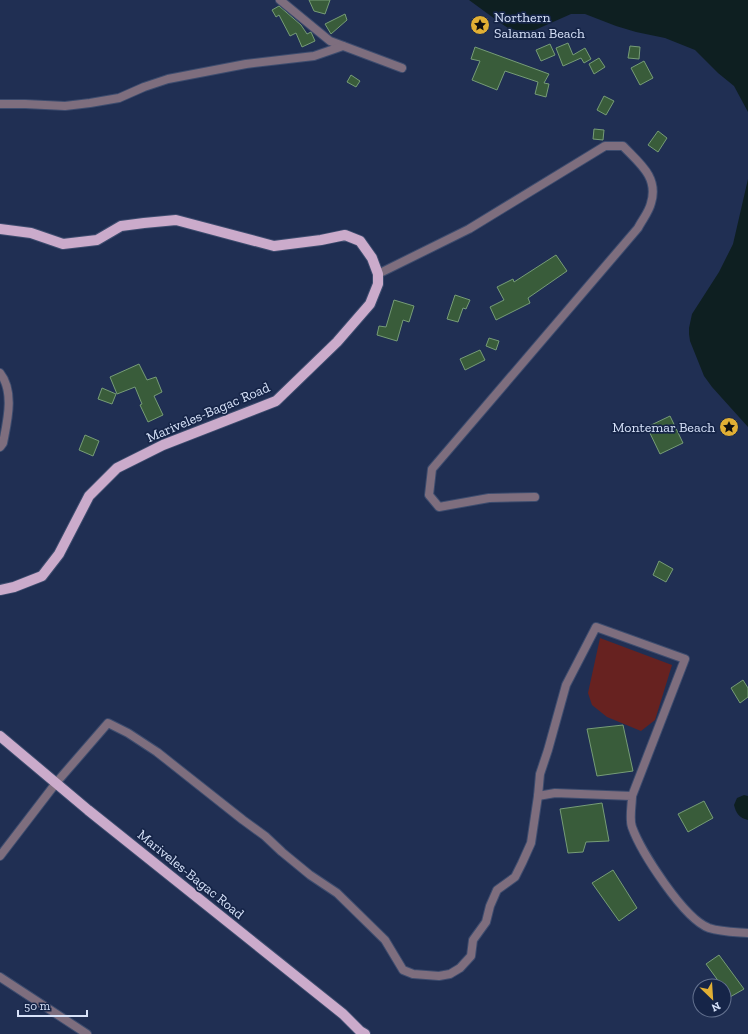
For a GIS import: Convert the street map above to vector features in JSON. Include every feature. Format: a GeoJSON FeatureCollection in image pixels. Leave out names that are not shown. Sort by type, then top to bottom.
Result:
{"type":"FeatureCollection","features":[{"type":"Feature","properties":{"kind":"main road"},"geometry":{"type":"LineString","coordinates":[[0,229],[30,233],[63,244],[97,240],[120,226],[176,220],[274,246],[321,240],[345,235],[360,241],[372,258],[378,274]]}},
{"type":"Feature","properties":{"kind":"main road","name":"Mariveles-Bagac Road"},"geometry":{"type":"LineString","coordinates":[[0,590],[14,587],[42,576],[59,554],[89,496],[117,468],[163,445],[276,401],[337,342],[370,304],[378,284],[378,274]]}},
{"type":"Feature","properties":{"kind":"main road","name":"Mariveles-Bagac Road"},"geometry":{"type":"LineString","coordinates":[[0,736],[56,783],[343,1014],[365,1034]]}},
{"type":"Feature","properties":{"kind":"street"},"geometry":{"type":"LineString","coordinates":[[280,0],[330,41],[402,68]]}},
{"type":"Feature","properties":{"kind":"street"},"geometry":{"type":"LineString","coordinates":[[0,104],[65,106],[97,102],[119,98],[144,87],[168,79],[246,64],[314,56],[343,46]]}},
{"type":"Feature","properties":{"kind":"street"},"geometry":{"type":"LineString","coordinates":[[378,274],[468,230],[605,146],[623,146],[647,170],[653,187],[651,204],[638,228],[432,469],[429,495],[439,507],[489,498],[535,497]]}},
{"type":"Feature","properties":{"kind":"street"},"geometry":{"type":"LineString","coordinates":[[0,373],[4,378],[10,405],[3,443],[0,447]]}},
{"type":"Feature","properties":{"kind":"street"},"geometry":{"type":"LineString","coordinates":[[0,856],[56,783],[108,723],[156,752],[265,836],[310,875],[336,893],[385,940],[403,970],[413,974],[439,976],[450,974],[460,968],[471,956],[473,940],[486,922],[490,906],[497,890],[515,877],[531,843],[540,774],[566,685],[596,627],[685,659],[632,796],[632,826],[649,860],[682,907],[709,928],[748,933]]}},
{"type":"Feature","properties":{"kind":"street"},"geometry":{"type":"LineString","coordinates":[[538,796],[555,793],[632,796]]}},
{"type":"Feature","properties":{"kind":"street"},"geometry":{"type":"LineString","coordinates":[[0,977],[87,1034]]}},
{"type":"Feature","properties":{"kind":"shaded area"},"geometry":{"type":"Polygon","coordinates":[[[469,0],[748,0],[748,112],[734,86],[718,73],[695,50],[665,38],[616,26],[585,14],[571,14],[535,30],[516,30],[508,28],[469,0]]]}},
{"type":"Feature","properties":{"kind":"shaded area"},"geometry":{"type":"Polygon","coordinates":[[[748,179],[748,427],[704,376],[690,341],[689,328],[692,314],[719,272],[733,244],[748,179]]]}},
{"type":"Feature","properties":{"kind":"shaded area"},"geometry":{"type":"Polygon","coordinates":[[[600,638],[672,665],[655,720],[641,731],[607,717],[592,705],[588,693],[600,638]]]}},
{"type":"Feature","properties":{"kind":"shaded area"},"geometry":{"type":"Polygon","coordinates":[[[744,795],[748,796],[748,820],[738,815],[734,805],[737,798],[744,795]]]}},
{"type":"Feature","properties":{"kind":"building"},"geometry":{"type":"Polygon","coordinates":[[[309,0],[330,0],[325,14],[314,11],[309,0]]]}},
{"type":"Feature","properties":{"kind":"building"},"geometry":{"type":"Polygon","coordinates":[[[279,6],[301,25],[307,34],[311,32],[315,41],[302,47],[296,33],[290,36],[279,15],[276,17],[272,10],[279,6]]]}},
{"type":"Feature","properties":{"kind":"building"},"geometry":{"type":"Polygon","coordinates":[[[345,14],[347,20],[331,34],[325,24],[345,14]]]}},
{"type":"Feature","properties":{"kind":"building"},"geometry":{"type":"Polygon","coordinates":[[[568,43],[573,55],[585,48],[591,59],[584,63],[581,58],[563,66],[556,48],[568,43]]]}},
{"type":"Feature","properties":{"kind":"building"},"geometry":{"type":"Polygon","coordinates":[[[550,44],[555,55],[541,61],[536,50],[550,44]]]}},
{"type":"Feature","properties":{"kind":"building"},"geometry":{"type":"Polygon","coordinates":[[[630,46],[640,47],[639,59],[628,58],[630,46]]]}},
{"type":"Feature","properties":{"kind":"building"},"geometry":{"type":"Polygon","coordinates":[[[475,47],[549,74],[544,83],[549,84],[546,97],[535,94],[538,82],[505,71],[497,90],[472,80],[480,61],[471,59],[475,47]]]}},
{"type":"Feature","properties":{"kind":"building"},"geometry":{"type":"Polygon","coordinates":[[[599,58],[605,67],[594,74],[589,64],[599,58]]]}},
{"type":"Feature","properties":{"kind":"building"},"geometry":{"type":"Polygon","coordinates":[[[644,61],[653,78],[640,85],[631,68],[644,61]]]}},
{"type":"Feature","properties":{"kind":"building"},"geometry":{"type":"Polygon","coordinates":[[[351,75],[360,81],[356,87],[347,82],[351,75]]]}},
{"type":"Feature","properties":{"kind":"building"},"geometry":{"type":"Polygon","coordinates":[[[604,96],[614,101],[606,115],[597,110],[604,96]]]}},
{"type":"Feature","properties":{"kind":"building"},"geometry":{"type":"Polygon","coordinates":[[[594,129],[604,130],[603,140],[593,139],[594,129]]]}},
{"type":"Feature","properties":{"kind":"building"},"geometry":{"type":"Polygon","coordinates":[[[658,131],[667,138],[658,152],[648,145],[658,131]]]}},
{"type":"Feature","properties":{"kind":"building"},"geometry":{"type":"Polygon","coordinates":[[[556,255],[567,271],[528,298],[530,303],[496,320],[490,307],[504,300],[497,287],[513,279],[514,282],[556,255]]]}},
{"type":"Feature","properties":{"kind":"building"},"geometry":{"type":"Polygon","coordinates":[[[455,295],[470,300],[466,309],[463,308],[458,322],[447,319],[455,295]]]}},
{"type":"Feature","properties":{"kind":"building"},"geometry":{"type":"Polygon","coordinates":[[[394,300],[414,306],[409,322],[403,320],[397,341],[377,335],[379,326],[386,327],[394,300]]]}},
{"type":"Feature","properties":{"kind":"building"},"geometry":{"type":"Polygon","coordinates":[[[489,338],[499,341],[496,350],[486,346],[489,338]]]}},
{"type":"Feature","properties":{"kind":"building"},"geometry":{"type":"Polygon","coordinates":[[[480,350],[485,360],[465,370],[460,359],[480,350]]]}},
{"type":"Feature","properties":{"kind":"building"},"geometry":{"type":"Polygon","coordinates":[[[139,364],[147,380],[156,377],[162,392],[154,396],[163,415],[148,422],[140,405],[142,404],[135,387],[117,394],[110,377],[139,364]]]}},
{"type":"Feature","properties":{"kind":"building"},"geometry":{"type":"Polygon","coordinates":[[[102,388],[116,394],[112,404],[98,399],[102,388]]]}},
{"type":"Feature","properties":{"kind":"building"},"geometry":{"type":"Polygon","coordinates":[[[670,416],[683,443],[660,454],[647,427],[670,416]]]}},
{"type":"Feature","properties":{"kind":"building"},"geometry":{"type":"Polygon","coordinates":[[[85,435],[99,441],[93,456],[79,450],[85,435]]]}},
{"type":"Feature","properties":{"kind":"building"},"geometry":{"type":"Polygon","coordinates":[[[659,561],[673,569],[666,582],[653,575],[659,561]]]}},
{"type":"Feature","properties":{"kind":"building"},"geometry":{"type":"Polygon","coordinates":[[[743,680],[748,688],[748,697],[740,703],[731,688],[743,680]]]}},
{"type":"Feature","properties":{"kind":"building"},"geometry":{"type":"Polygon","coordinates":[[[623,725],[633,771],[597,776],[587,729],[623,725]]]}},
{"type":"Feature","properties":{"kind":"building"},"geometry":{"type":"Polygon","coordinates":[[[704,801],[713,818],[688,832],[678,814],[704,801]]]}},
{"type":"Feature","properties":{"kind":"building"},"geometry":{"type":"Polygon","coordinates":[[[602,803],[609,841],[586,842],[583,852],[568,853],[560,809],[602,803]]]}},
{"type":"Feature","properties":{"kind":"building"},"geometry":{"type":"Polygon","coordinates":[[[613,870],[637,908],[619,921],[592,883],[613,870]]]}},
{"type":"Feature","properties":{"kind":"building"},"geometry":{"type":"Polygon","coordinates":[[[719,955],[744,989],[732,996],[732,978],[716,978],[706,964],[719,955]]]}},
{"type":"Feature","properties":{"kind":"place","name":"Northern Salaman Beach"},"geometry":{"type":"Point","coordinates":[480,25]}},
{"type":"Feature","properties":{"kind":"place","name":"Montemar Beach"},"geometry":{"type":"Point","coordinates":[729,427]}}]}
